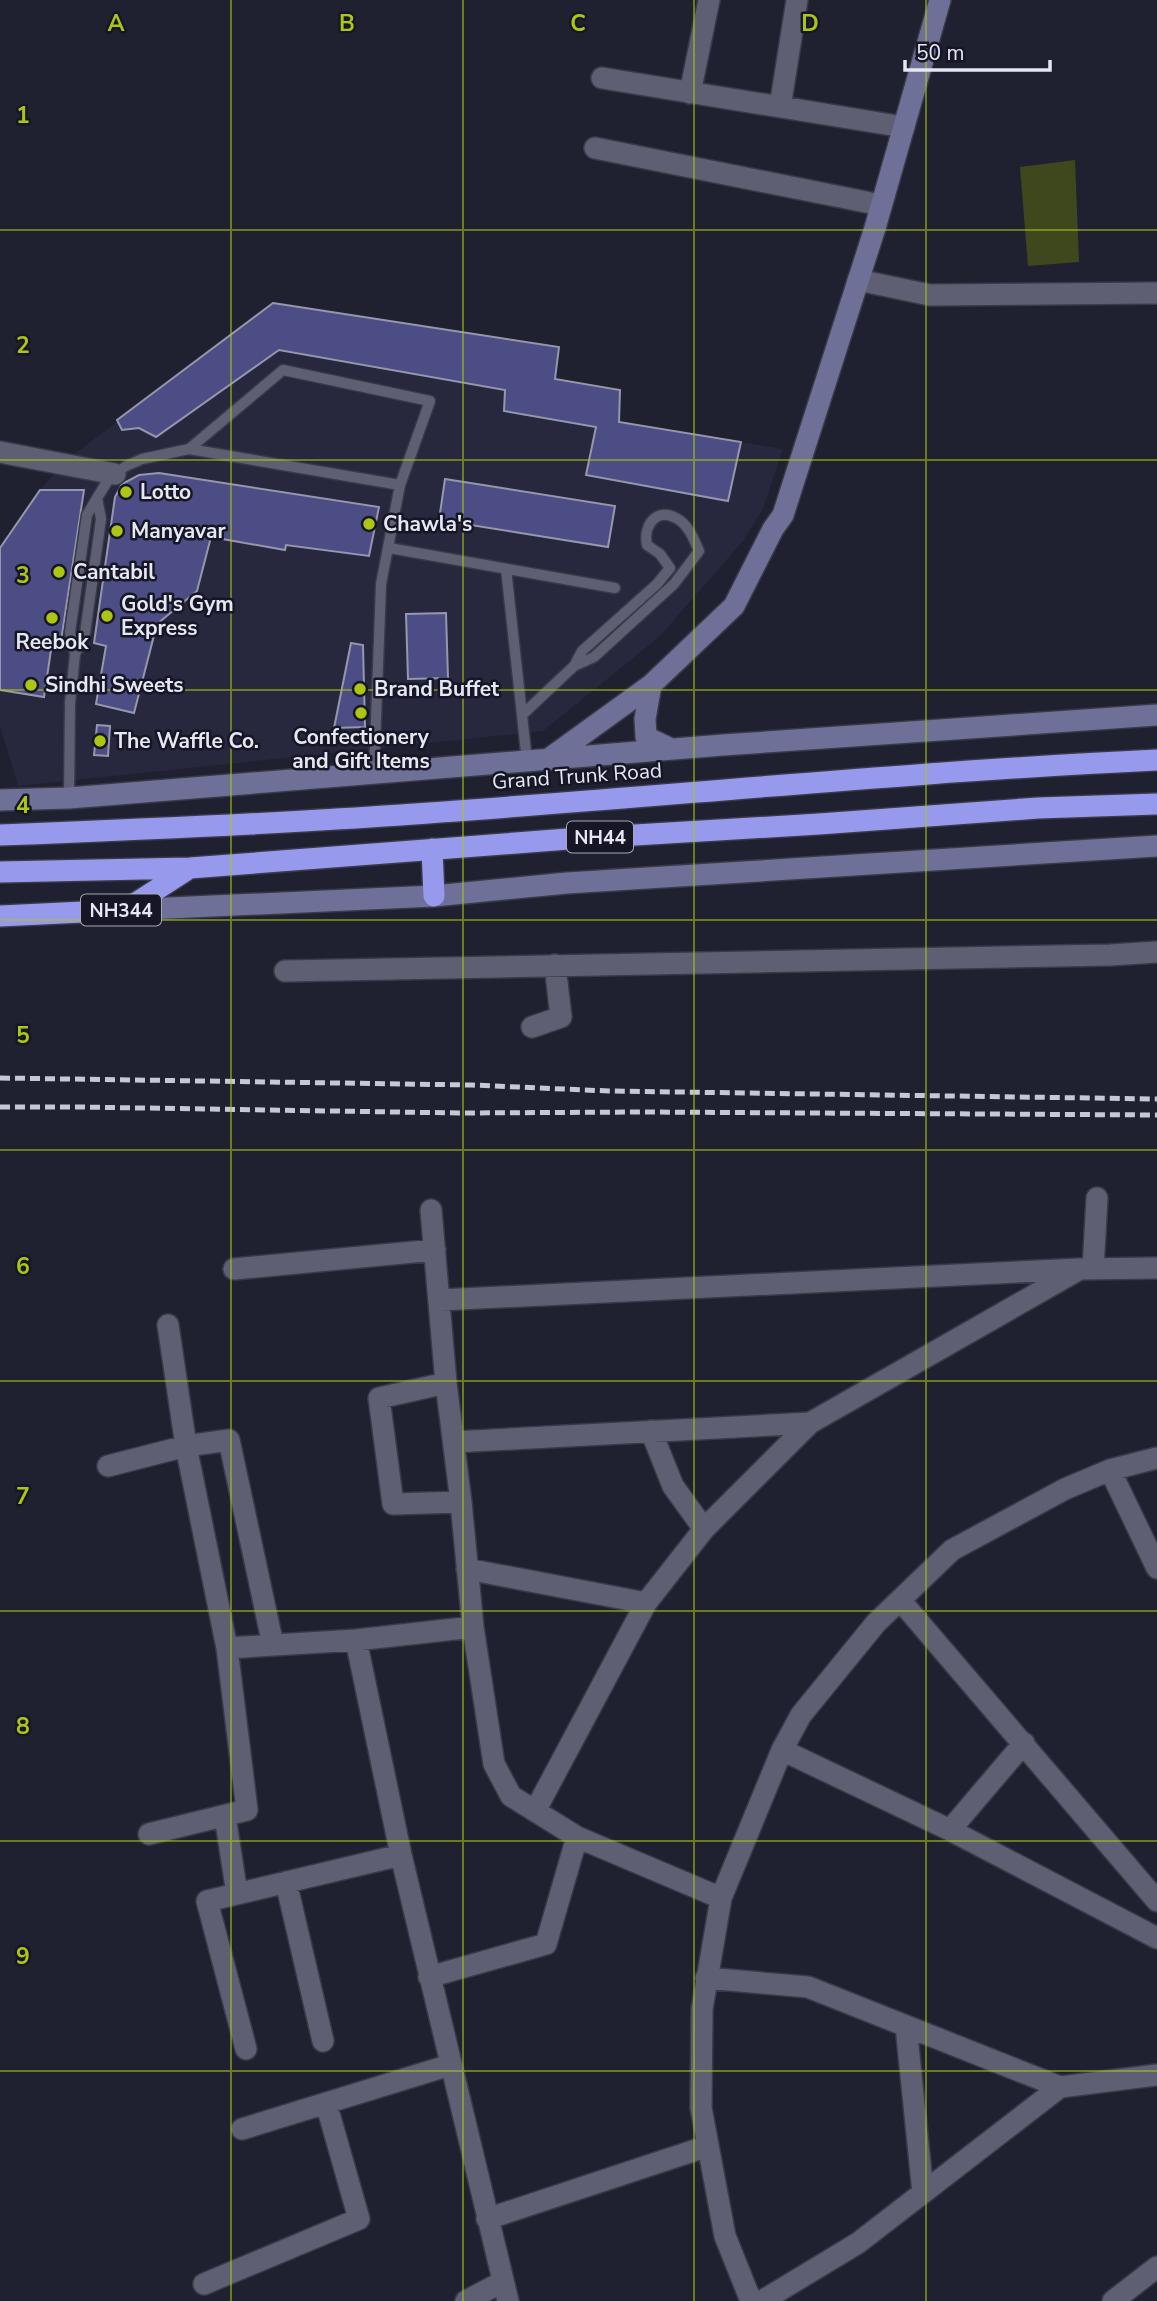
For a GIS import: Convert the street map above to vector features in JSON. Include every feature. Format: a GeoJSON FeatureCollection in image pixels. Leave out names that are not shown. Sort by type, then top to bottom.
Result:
{"type":"FeatureCollection","features":[{"type":"Feature","properties":{"kind":"highway","name":"Grand Trunk Road"},"geometry":{"type":"LineString","coordinates":[[0,835],[384,816],[1157,760]]}},
{"type":"Feature","properties":{"kind":"highway","name":"NH44"},"geometry":{"type":"LineString","coordinates":[[0,872],[190,868],[1038,808],[1157,804]]}},
{"type":"Feature","properties":{"kind":"highway"},"geometry":{"type":"LineString","coordinates":[[432,849],[434,895]]}},
{"type":"Feature","properties":{"kind":"highway","name":"NH344"},"geometry":{"type":"LineString","coordinates":[[0,916],[125,910],[190,868]]}},
{"type":"Feature","properties":{"kind":"street"},"geometry":{"type":"LineString","coordinates":[[690,93],[709,0]]}},
{"type":"Feature","properties":{"kind":"street"},"geometry":{"type":"LineString","coordinates":[[780,107],[797,0]]}},
{"type":"Feature","properties":{"kind":"street"},"geometry":{"type":"LineString","coordinates":[[537,760],[650,685],[734,606],[773,529],[783,515],[881,205],[940,0]]}},
{"type":"Feature","properties":{"kind":"street"},"geometry":{"type":"LineString","coordinates":[[602,78],[904,127]]}},
{"type":"Feature","properties":{"kind":"street"},"geometry":{"type":"LineString","coordinates":[[595,148],[881,205]]}},
{"type":"Feature","properties":{"kind":"street"},"geometry":{"type":"LineString","coordinates":[[858,280],[930,295],[1157,293]]}},
{"type":"Feature","properties":{"kind":"street"},"geometry":{"type":"LineString","coordinates":[[0,452],[115,474]]}},
{"type":"Feature","properties":{"kind":"street"},"geometry":{"type":"LineString","coordinates":[[650,685],[645,719],[646,737],[671,749]]}},
{"type":"Feature","properties":{"kind":"street"},"geometry":{"type":"LineString","coordinates":[[0,800],[60,798],[671,749],[1157,715]]}},
{"type":"Feature","properties":{"kind":"street"},"geometry":{"type":"LineString","coordinates":[[125,910],[434,895],[567,883],[1157,846]]}},
{"type":"Feature","properties":{"kind":"street"},"geometry":{"type":"LineString","coordinates":[[285,971],[1096,956],[1157,952]]}},
{"type":"Feature","properties":{"kind":"street"},"geometry":{"type":"LineString","coordinates":[[532,1027],[561,1017],[555,964]]}},
{"type":"Feature","properties":{"kind":"street"},"geometry":{"type":"LineString","coordinates":[[1086,1269],[1097,1198]]}},
{"type":"Feature","properties":{"kind":"street"},"geometry":{"type":"LineString","coordinates":[[431,1210],[446,1383],[473,1627],[494,1764],[511,1796],[577,1837],[721,1898]]}},
{"type":"Feature","properties":{"kind":"street"},"geometry":{"type":"LineString","coordinates":[[234,1269],[435,1250]]}},
{"type":"Feature","properties":{"kind":"street"},"geometry":{"type":"LineString","coordinates":[[440,1300],[1086,1269],[1157,1268]]}},
{"type":"Feature","properties":{"kind":"street"},"geometry":{"type":"LineString","coordinates":[[535,1811],[646,1603],[704,1529],[810,1423],[1086,1269]]}},
{"type":"Feature","properties":{"kind":"street"},"geometry":{"type":"LineString","coordinates":[[149,1834],[247,1810],[227,1648],[186,1446],[169,1325]]}},
{"type":"Feature","properties":{"kind":"street"},"geometry":{"type":"LineString","coordinates":[[446,1383],[379,1398],[393,1504],[461,1502]]}},
{"type":"Feature","properties":{"kind":"street"},"geometry":{"type":"LineString","coordinates":[[454,1442],[810,1423]]}},
{"type":"Feature","properties":{"kind":"street"},"geometry":{"type":"LineString","coordinates":[[650,1431],[673,1486],[704,1529]]}},
{"type":"Feature","properties":{"kind":"street"},"geometry":{"type":"LineString","coordinates":[[108,1466],[186,1446],[229,1440],[273,1645]]}},
{"type":"Feature","properties":{"kind":"street"},"geometry":{"type":"LineString","coordinates":[[751,2301],[725,2236],[701,2108],[702,2009],[721,1898],[782,1750],[801,1715],[876,1623],[952,1550],[1065,1489],[1111,1470],[1157,1458]]}},
{"type":"Feature","properties":{"kind":"street"},"geometry":{"type":"LineString","coordinates":[[1111,1470],[1157,1568]]}},
{"type":"Feature","properties":{"kind":"street"},"geometry":{"type":"LineString","coordinates":[[467,1569],[646,1603]]}},
{"type":"Feature","properties":{"kind":"street"},"geometry":{"type":"LineString","coordinates":[[900,1600],[1157,1901]]}},
{"type":"Feature","properties":{"kind":"street"},"geometry":{"type":"LineString","coordinates":[[227,1648],[356,1640],[473,1627]]}},
{"type":"Feature","properties":{"kind":"street"},"geometry":{"type":"LineString","coordinates":[[356,1640],[429,1977],[505,2292],[466,2301]]}},
{"type":"Feature","properties":{"kind":"street"},"geometry":{"type":"LineString","coordinates":[[950,1830],[1024,1744]]}},
{"type":"Feature","properties":{"kind":"street"},"geometry":{"type":"LineString","coordinates":[[782,1750],[950,1830],[1157,1938]]}},
{"type":"Feature","properties":{"kind":"street"},"geometry":{"type":"LineString","coordinates":[[225,1816],[237,1894]]}},
{"type":"Feature","properties":{"kind":"street"},"geometry":{"type":"LineString","coordinates":[[429,1977],[546,1944],[577,1837]]}},
{"type":"Feature","properties":{"kind":"street"},"geometry":{"type":"LineString","coordinates":[[246,2049],[207,1901],[401,1854]]}},
{"type":"Feature","properties":{"kind":"street"},"geometry":{"type":"LineString","coordinates":[[286,1882],[323,2040]]}},
{"type":"Feature","properties":{"kind":"street"},"geometry":{"type":"LineString","coordinates":[[706,1978],[808,1987],[1060,2087],[1157,2075]]}},
{"type":"Feature","properties":{"kind":"street"},"geometry":{"type":"LineString","coordinates":[[906,2026],[923,2193]]}},
{"type":"Feature","properties":{"kind":"street"},"geometry":{"type":"LineString","coordinates":[[242,2129],[450,2065]]}},
{"type":"Feature","properties":{"kind":"street"},"geometry":{"type":"LineString","coordinates":[[762,2301],[858,2243],[1060,2087]]}},
{"type":"Feature","properties":{"kind":"street"},"geometry":{"type":"LineString","coordinates":[[204,2284],[359,2219],[326,2103]]}},
{"type":"Feature","properties":{"kind":"street"},"geometry":{"type":"LineString","coordinates":[[487,2219],[708,2146]]}},
{"type":"Feature","properties":{"kind":"street"},"geometry":{"type":"LineString","coordinates":[[1113,2301],[1157,2267]]}},
{"type":"Feature","properties":{"kind":"lane"},"geometry":{"type":"LineString","coordinates":[[189,449],[283,370],[430,401],[400,485],[381,584],[374,774]]}},
{"type":"Feature","properties":{"kind":"lane"},"geometry":{"type":"LineString","coordinates":[[60,798],[75,654],[70,632],[87,515],[110,477],[142,459],[189,449],[400,485]]}},
{"type":"Feature","properties":{"kind":"lane"},"geometry":{"type":"LineString","coordinates":[[522,715],[574,666],[593,657],[674,584],[699,551],[685,524],[676,517],[659,515],[652,519],[645,533],[647,545],[660,554],[670,568],[657,584],[582,650],[574,666]]}},
{"type":"Feature","properties":{"kind":"lane"},"geometry":{"type":"LineString","coordinates":[[389,548],[615,588]]}},
{"type":"Feature","properties":{"kind":"lane"},"geometry":{"type":"LineString","coordinates":[[506,569],[522,715],[537,760]]}},
{"type":"Feature","properties":{"kind":"shaded area"},"geometry":{"type":"Polygon","coordinates":[[[273,303],[559,347],[556,379],[620,390],[619,422],[783,449],[763,509],[743,541],[659,637],[543,731],[18,786],[0,726],[0,548],[40,490],[68,459],[273,303]]]}},
{"type":"Feature","properties":{"kind":"green space"},"geometry":{"type":"Polygon","coordinates":[[[1075,160],[1079,262],[1028,266],[1020,167],[1075,160]]]}},
{"type":"Feature","properties":{"kind":"building"},"geometry":{"type":"Polygon","coordinates":[[[273,303],[559,347],[555,379],[620,390],[619,422],[741,442],[728,501],[586,475],[596,427],[504,411],[505,390],[279,350],[156,437],[139,428],[122,430],[117,420],[273,303]]]}},
{"type":"Feature","properties":{"kind":"building"},"geometry":{"type":"Polygon","coordinates":[[[159,473],[379,507],[369,556],[286,545],[285,550],[211,537],[197,591],[157,624],[134,713],[96,704],[106,646],[94,643],[115,497],[122,484],[139,475],[159,473]]]}},
{"type":"Feature","properties":{"kind":"building"},"geometry":{"type":"Polygon","coordinates":[[[445,479],[615,506],[608,547],[439,520],[445,479]]]}},
{"type":"Feature","properties":{"kind":"building"},"geometry":{"type":"Polygon","coordinates":[[[40,490],[84,490],[61,641],[51,650],[44,697],[0,690],[0,548],[40,490]]]}},
{"type":"Feature","properties":{"kind":"building"},"geometry":{"type":"Polygon","coordinates":[[[446,613],[448,678],[408,679],[406,614],[446,613]]]}},
{"type":"Feature","properties":{"kind":"building"},"geometry":{"type":"Polygon","coordinates":[[[351,643],[363,645],[365,727],[334,728],[351,643]]]}},
{"type":"Feature","properties":{"kind":"building"},"geometry":{"type":"Polygon","coordinates":[[[97,725],[110,726],[108,756],[94,755],[97,725]]]}},
{"type":"Feature","properties":{"kind":"railway"},"geometry":{"type":"LineString","coordinates":[[0,1078],[1157,1099]]}},
{"type":"Feature","properties":{"kind":"railway"},"geometry":{"type":"LineString","coordinates":[[0,1107],[459,1113],[1157,1115]]}},
{"type":"Feature","properties":{"kind":"place","name":"Lotto"},"geometry":{"type":"Point","coordinates":[126,492]}},
{"type":"Feature","properties":{"kind":"place","name":"Chawla's"},"geometry":{"type":"Point","coordinates":[369,524]}},
{"type":"Feature","properties":{"kind":"place","name":"Manyavar"},"geometry":{"type":"Point","coordinates":[117,531]}},
{"type":"Feature","properties":{"kind":"place","name":"Cantabil"},"geometry":{"type":"Point","coordinates":[59,572]}},
{"type":"Feature","properties":{"kind":"place","name":"Gold's Gym Express"},"geometry":{"type":"Point","coordinates":[107,616]}},
{"type":"Feature","properties":{"kind":"place","name":"Reebok"},"geometry":{"type":"Point","coordinates":[52,618]}},
{"type":"Feature","properties":{"kind":"place","name":"Sindhi Sweets"},"geometry":{"type":"Point","coordinates":[31,685]}},
{"type":"Feature","properties":{"kind":"place","name":"Brand Buffet"},"geometry":{"type":"Point","coordinates":[360,689]}},
{"type":"Feature","properties":{"kind":"place","name":"Confectionery and Gift Items"},"geometry":{"type":"Point","coordinates":[361,713]}},
{"type":"Feature","properties":{"kind":"place","name":"The Waffle Co."},"geometry":{"type":"Point","coordinates":[100,741]}}]}
